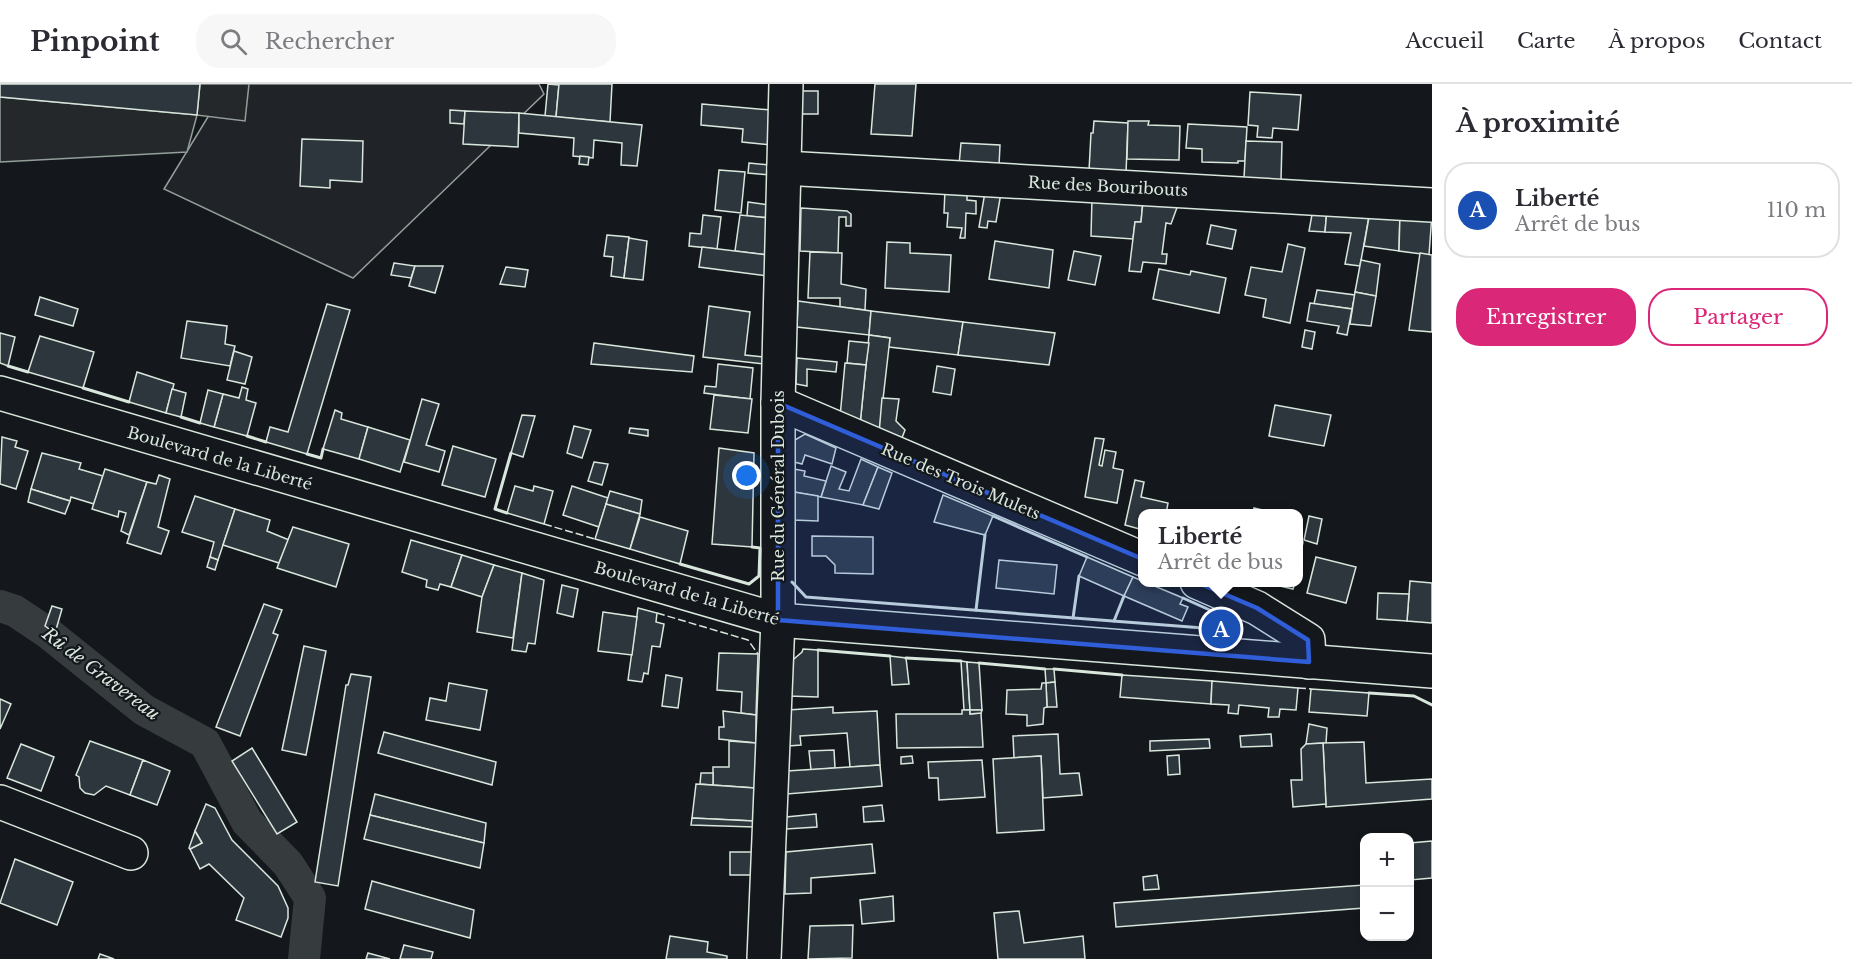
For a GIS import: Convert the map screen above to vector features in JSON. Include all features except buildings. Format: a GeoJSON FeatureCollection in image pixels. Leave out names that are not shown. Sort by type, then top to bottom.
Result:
{"type":"FeatureCollection","features":[{"type":"Feature","properties":{"kind":"street","name":"Rue du Général Dubois"},"geometry":{"type":"LineString","coordinates":[[765,959],[778,620],[778,403],[786,84]]}},
{"type":"Feature","properties":{"kind":"street","name":"Rue des Bouribouts"},"geometry":{"type":"LineString","coordinates":[[784,168],[1432,205]]}},
{"type":"Feature","properties":{"kind":"street","name":"Boulevard de la Liberté"},"geometry":{"type":"LineString","coordinates":[[0,393],[778,620],[1432,672]]}},
{"type":"Feature","properties":{"kind":"street","name":"Rue des Trois Mulets"},"geometry":{"type":"LineString","coordinates":[[778,403],[1138,557]]}},
{"type":"Feature","properties":{"kind":"street"},"geometry":{"type":"LineString","coordinates":[[1209,587],[1257,608],[1308,640],[1309,662]]}},
{"type":"Feature","properties":{"kind":"street"},"geometry":{"type":"LineString","coordinates":[[0,802],[131,853]]}},
{"type":"Feature","properties":{"kind":"highlighted area"},"geometry":{"type":"Polygon","coordinates":[[[778,403],[1257,608],[1308,640],[1309,662],[778,620],[778,403]]]}},
{"type":"Feature","properties":{"kind":"shaded area"},"geometry":{"type":"Polygon","coordinates":[[[200,84],[249,84],[245,121],[197,115],[200,84]]]}},
{"type":"Feature","properties":{"kind":"shaded area"},"geometry":{"type":"Polygon","coordinates":[[[228,84],[539,84],[544,94],[353,278],[164,189],[228,84]]]}},
{"type":"Feature","properties":{"kind":"shaded area"},"geometry":{"type":"Polygon","coordinates":[[[0,97],[197,115],[187,152],[0,162],[0,97]]]}},
{"type":"Feature","properties":{"kind":"waterway","name":"Rû de Gravereau"},"geometry":{"type":"LineString","coordinates":[[0,606],[15,611],[48,633],[144,710],[205,743],[247,822],[288,864],[310,898],[304,959]]}},
{"type":"Feature","properties":{"kind":"fence"},"geometry":{"type":"LineString","coordinates":[[544,524],[595,539]]}},
{"type":"Feature","properties":{"kind":"fence"},"geometry":{"type":"LineString","coordinates":[[657,613],[748,640],[758,654]]}},
{"type":"Feature","properties":{"kind":"fence"},"geometry":{"type":"LineString","coordinates":[[1298,688],[1311,689]]}},
{"type":"Feature","properties":{"kind":"wall"},"geometry":{"type":"LineString","coordinates":[[8,366],[28,372]]}},
{"type":"Feature","properties":{"kind":"wall"},"geometry":{"type":"LineString","coordinates":[[83,388],[129,402]]}},
{"type":"Feature","properties":{"kind":"wall"},"geometry":{"type":"LineString","coordinates":[[181,417],[200,423]]}},
{"type":"Feature","properties":{"kind":"wall"},"geometry":{"type":"LineString","coordinates":[[247,436],[266,442]]}},
{"type":"Feature","properties":{"kind":"wall"},"geometry":{"type":"LineString","coordinates":[[307,454],[321,458],[323,449]]}},
{"type":"Feature","properties":{"kind":"wall"},"geometry":{"type":"LineString","coordinates":[[507,513],[495,509],[511,453]]}},
{"type":"Feature","properties":{"kind":"wall"},"geometry":{"type":"LineString","coordinates":[[993,516],[1087,557]]}},
{"type":"Feature","properties":{"kind":"wall"},"geometry":{"type":"LineString","coordinates":[[976,610],[985,535]]}},
{"type":"Feature","properties":{"kind":"wall"},"geometry":{"type":"LineString","coordinates":[[680,564],[749,584],[759,576],[760,548],[752,547]]}},
{"type":"Feature","properties":{"kind":"wall"},"geometry":{"type":"LineString","coordinates":[[1073,618],[1079,576]]}},
{"type":"Feature","properties":{"kind":"wall"},"geometry":{"type":"LineString","coordinates":[[792,582],[806,597],[1229,630],[1232,620],[1183,598]]}},
{"type":"Feature","properties":{"kind":"wall"},"geometry":{"type":"LineString","coordinates":[[1114,621],[1124,596]]}},
{"type":"Feature","properties":{"kind":"wall"},"geometry":{"type":"LineString","coordinates":[[818,650],[890,656]]}},
{"type":"Feature","properties":{"kind":"wall"},"geometry":{"type":"LineString","coordinates":[[906,658],[961,661]]}},
{"type":"Feature","properties":{"kind":"wall"},"geometry":{"type":"LineString","coordinates":[[979,663],[1045,669]]}},
{"type":"Feature","properties":{"kind":"wall"},"geometry":{"type":"LineString","coordinates":[[1054,669],[1122,675]]}},
{"type":"Feature","properties":{"kind":"wall"},"geometry":{"type":"LineString","coordinates":[[1369,693],[1414,696],[1432,705]]}},
{"type":"Feature","properties":{"kind":"place","name":"Liberté"},"geometry":{"type":"Point","coordinates":[1221,629]}}]}
